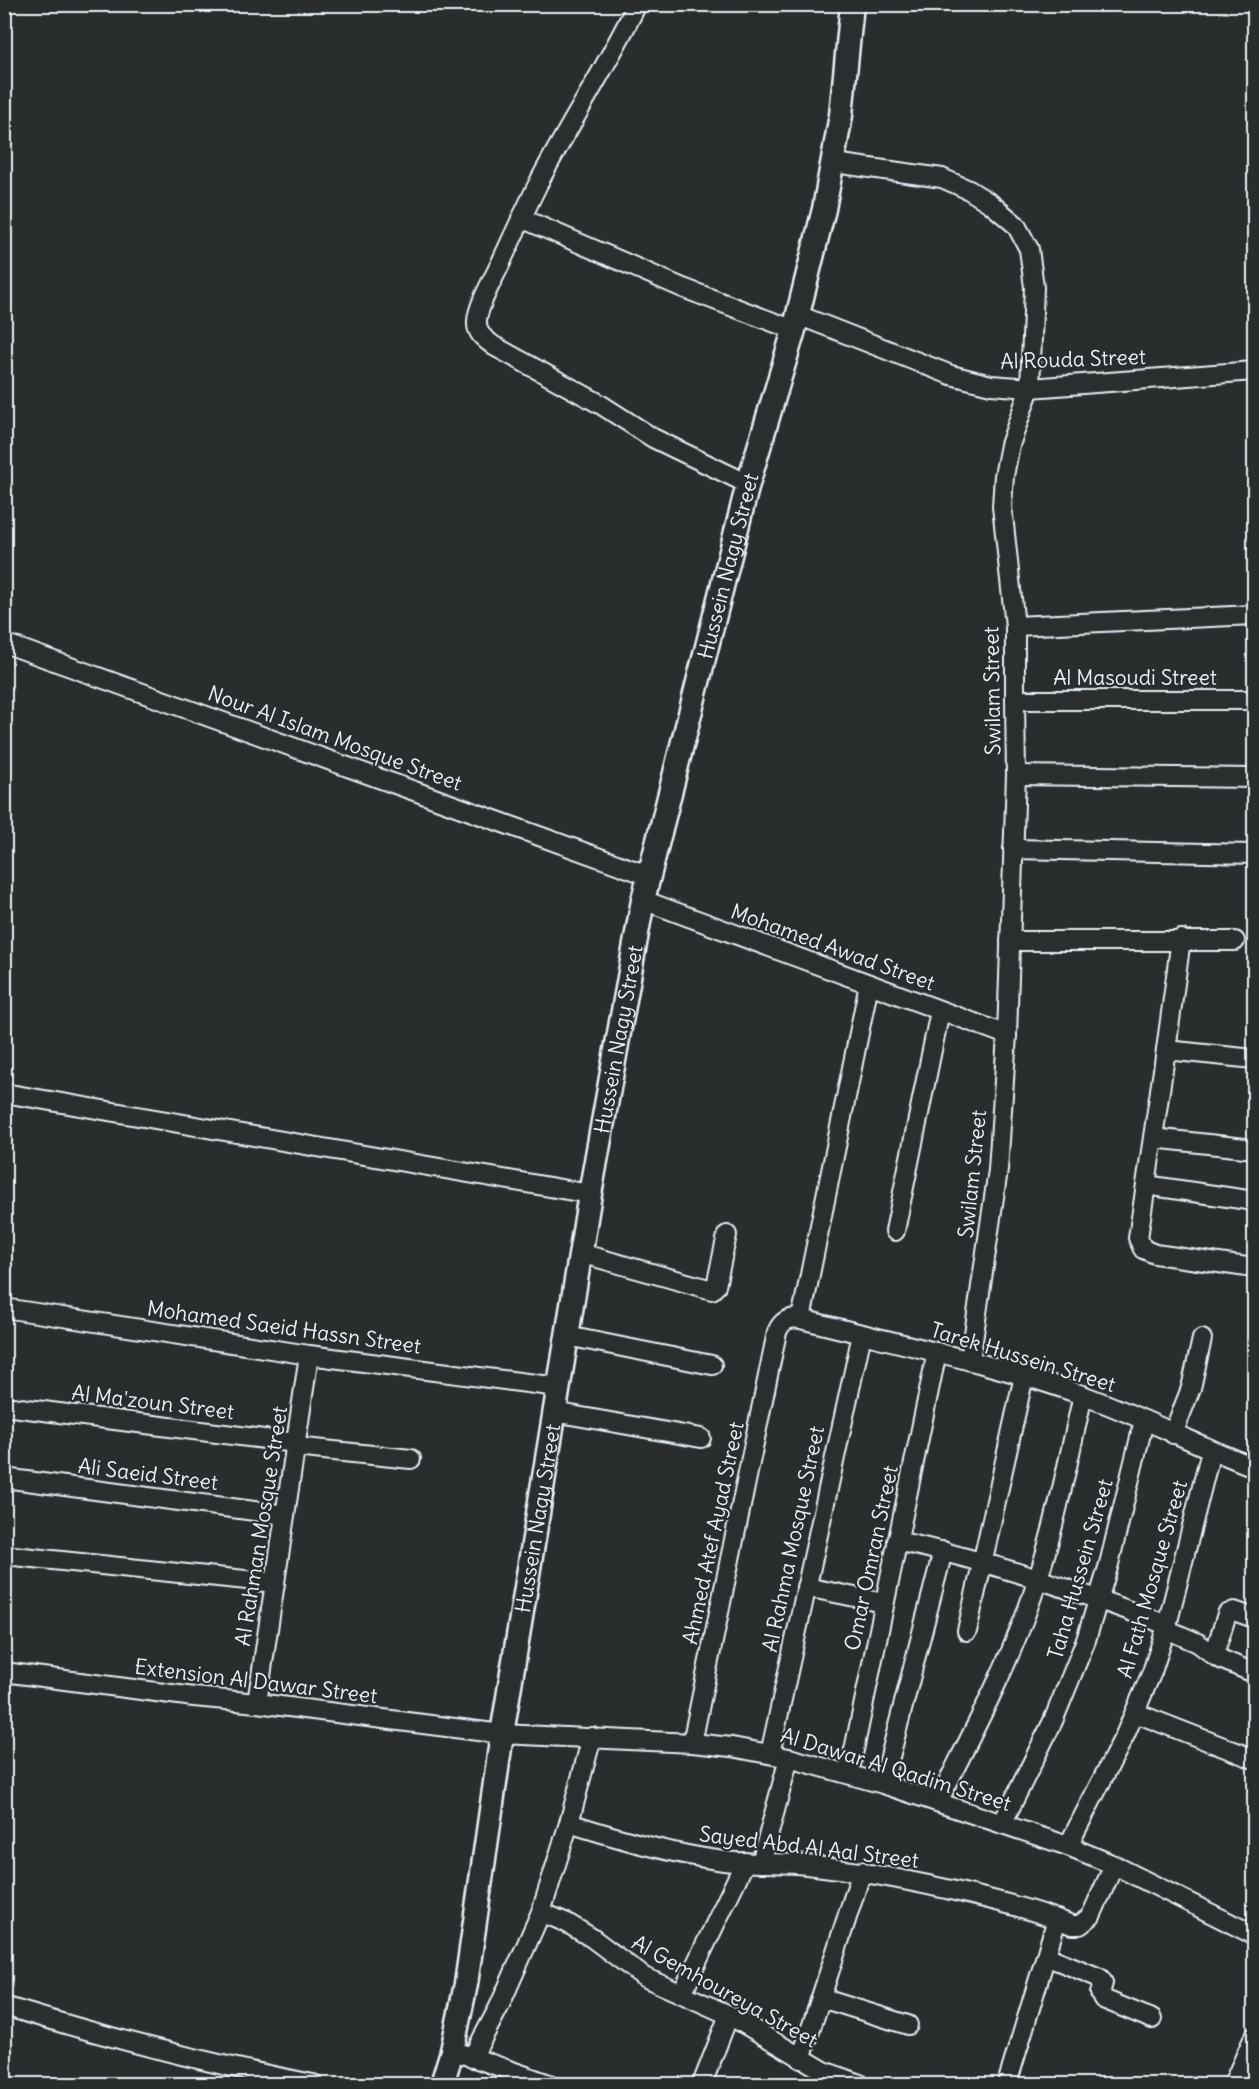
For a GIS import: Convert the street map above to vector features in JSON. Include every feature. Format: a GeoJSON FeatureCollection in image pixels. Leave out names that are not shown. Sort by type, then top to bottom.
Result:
{"type":"FeatureCollection","features":[{"type":"Feature","properties":{"kind":"street"},"geometry":{"type":"LineString","coordinates":[[637,4],[622,36],[541,179],[477,320],[478,330],[483,338],[600,404],[653,438],[748,484]]}},
{"type":"Feature","properties":{"kind":"street","name":"Hussein Nagy Street"},"geometry":{"type":"LineString","coordinates":[[442,2085],[462,2054],[466,1984],[502,1734],[590,1194],[644,900],[748,484],[796,322],[834,163],[852,4]]}},
{"type":"Feature","properties":{"kind":"street","name":"Swilam Street"},"geometry":{"type":"LineString","coordinates":[[834,163],[942,178],[969,190],[990,203],[1016,225],[1029,249],[1034,287],[1029,388],[1010,445],[1004,476],[1002,506],[1015,626],[1016,700],[1016,775],[1007,1035],[998,1170],[970,1361]]}},
{"type":"Feature","properties":{"kind":"street","name":"Al Rouda Street"},"geometry":{"type":"LineString","coordinates":[[522,218],[683,288],[796,322],[951,375],[991,385],[1029,388],[1254,371]]}},
{"type":"Feature","properties":{"kind":"street"},"geometry":{"type":"LineString","coordinates":[[1015,626],[1254,615]]}},
{"type":"Feature","properties":{"kind":"street","name":"Nour Al Islam Mosque Street"},"geometry":{"type":"LineString","coordinates":[[4,643],[650,876]]}},
{"type":"Feature","properties":{"kind":"street","name":"Al Masoudi Street"},"geometry":{"type":"LineString","coordinates":[[1016,700],[1254,700]]}},
{"type":"Feature","properties":{"kind":"street"},"geometry":{"type":"LineString","coordinates":[[1016,775],[1254,778]]}},
{"type":"Feature","properties":{"kind":"street"},"geometry":{"type":"LineString","coordinates":[[1013,849],[1254,854]]}},
{"type":"Feature","properties":{"kind":"street","name":"Mohamed Awad Street"},"geometry":{"type":"LineString","coordinates":[[644,900],[1007,1035]]}},
{"type":"Feature","properties":{"kind":"street"},"geometry":{"type":"LineString","coordinates":[[1181,939],[1138,1238],[1143,1249],[1155,1254],[1254,1268]]}},
{"type":"Feature","properties":{"kind":"street"},"geometry":{"type":"LineString","coordinates":[[1010,941],[1235,940]]}},
{"type":"Feature","properties":{"kind":"street"},"geometry":{"type":"LineString","coordinates":[[801,1319],[869,984]]}},
{"type":"Feature","properties":{"kind":"street"},"geometry":{"type":"LineString","coordinates":[[895,1231],[940,1011]]}},
{"type":"Feature","properties":{"kind":"street"},"geometry":{"type":"LineString","coordinates":[[1166,1050],[1254,1059]]}},
{"type":"Feature","properties":{"kind":"street"},"geometry":{"type":"LineString","coordinates":[[4,1093],[590,1194]]}},
{"type":"Feature","properties":{"kind":"street"},"geometry":{"type":"LineString","coordinates":[[1153,1138],[1254,1149]]}},
{"type":"Feature","properties":{"kind":"street"},"geometry":{"type":"LineString","coordinates":[[1146,1185],[1254,1201]]}},
{"type":"Feature","properties":{"kind":"street"},"geometry":{"type":"LineString","coordinates":[[580,1253],[712,1290],[716,1286],[727,1235]]}},
{"type":"Feature","properties":{"kind":"street","name":"Mohamed Saeid Hassn Street"},"geometry":{"type":"LineString","coordinates":[[4,1308],[309,1355],[558,1387]]}},
{"type":"Feature","properties":{"kind":"street","name":"Ahmed Atef Ayad Street"},"geometry":{"type":"LineString","coordinates":[[692,1743],[777,1332],[780,1324],[786,1320],[794,1317],[801,1319]]}},
{"type":"Feature","properties":{"kind":"street","name":"Tarek Hussein Street"},"geometry":{"type":"LineString","coordinates":[[801,1319],[937,1352],[1083,1395],[1211,1451],[1254,1467]]}},
{"type":"Feature","properties":{"kind":"street","name":"Al Rahma Mosque Street"},"geometry":{"type":"LineString","coordinates":[[770,1754],[862,1334]]}},
{"type":"Feature","properties":{"kind":"street"},"geometry":{"type":"LineString","coordinates":[[567,1336],[712,1365]]}},
{"type":"Feature","properties":{"kind":"street"},"geometry":{"type":"LineString","coordinates":[[1173,1434],[1191,1388],[1202,1339]]}},
{"type":"Feature","properties":{"kind":"street","name":"Omar Omran Street"},"geometry":{"type":"LineString","coordinates":[[849,1774],[937,1352]]}},
{"type":"Feature","properties":{"kind":"street","name":"Al Rahman Mosque Street"},"geometry":{"type":"LineString","coordinates":[[257,1703],[309,1355]]}},
{"type":"Feature","properties":{"kind":"street"},"geometry":{"type":"LineString","coordinates":[[967,1631],[1024,1376]]}},
{"type":"Feature","properties":{"kind":"street"},"geometry":{"type":"LineString","coordinates":[[938,1802],[1011,1652],[1038,1578],[1083,1395]]}},
{"type":"Feature","properties":{"kind":"street","name":"Al Ma'zoun Street"},"geometry":{"type":"LineString","coordinates":[[4,1406],[411,1459]]}},
{"type":"Feature","properties":{"kind":"street"},"geometry":{"type":"LineString","coordinates":[[554,1412],[701,1438]]}},
{"type":"Feature","properties":{"kind":"street","name":"Taha Hussein Street"},"geometry":{"type":"LineString","coordinates":[[1002,1824],[1066,1691],[1086,1640],[1099,1599],[1144,1421]]}},
{"type":"Feature","properties":{"kind":"street","name":"Al Fath Mosque Street"},"geometry":{"type":"LineString","coordinates":[[1068,1846],[1136,1713],[1152,1672],[1166,1627],[1211,1451]]}},
{"type":"Feature","properties":{"kind":"street","name":"Ali Saeid Street"},"geometry":{"type":"LineString","coordinates":[[4,1478],[285,1515]]}},
{"type":"Feature","properties":{"kind":"street"},"geometry":{"type":"LineString","coordinates":[[897,1541],[944,1551],[1038,1578],[1099,1599],[1166,1627],[1198,1643],[1214,1655],[1254,1673]]}},
{"type":"Feature","properties":{"kind":"street"},"geometry":{"type":"LineString","coordinates":[[883,1784],[944,1551]]}},
{"type":"Feature","properties":{"kind":"street"},"geometry":{"type":"LineString","coordinates":[[4,1555],[275,1583]]}},
{"type":"Feature","properties":{"kind":"street"},"geometry":{"type":"LineString","coordinates":[[806,1587],[884,1603]]}},
{"type":"Feature","properties":{"kind":"street"},"geometry":{"type":"LineString","coordinates":[[1214,1655],[1227,1614],[1234,1611],[1254,1618]]}},
{"type":"Feature","properties":{"kind":"street","name":"Extension Al Dawar Street"},"geometry":{"type":"LineString","coordinates":[[4,1672],[502,1734]]}},
{"type":"Feature","properties":{"kind":"street"},"geometry":{"type":"LineString","coordinates":[[1136,1713],[1254,1759]]}},
{"type":"Feature","properties":{"kind":"street","name":"Al Dawar Al Qadim Street"},"geometry":{"type":"LineString","coordinates":[[502,1734],[692,1743],[770,1754],[849,1774],[1068,1846],[1114,1865],[1254,1935]]}},
{"type":"Feature","properties":{"kind":"street"},"geometry":{"type":"LineString","coordinates":[[549,2085],[462,2054],[499,2007],[541,1912],[569,1823],[592,1737]]}},
{"type":"Feature","properties":{"kind":"street"},"geometry":{"type":"LineString","coordinates":[[682,1993],[753,1863],[789,1758]]}},
{"type":"Feature","properties":{"kind":"street","name":"Sayed Abd Al Aal Street"},"geometry":{"type":"LineString","coordinates":[[569,1823],[628,1841],[681,1853],[753,1863],[794,1864],[862,1871],[911,1880],[1001,1902],[1072,1925],[1080,1925],[1091,1916],[1114,1865]]}},
{"type":"Feature","properties":{"kind":"street"},"geometry":{"type":"LineString","coordinates":[[801,2059],[862,1871]]}},
{"type":"Feature","properties":{"kind":"street","name":"Al Gemhoureya Street"},"geometry":{"type":"LineString","coordinates":[[541,1912],[567,1923],[592,1938],[644,1977],[729,2014],[801,2059],[860,2085]]}},
{"type":"Feature","properties":{"kind":"street"},"geometry":{"type":"LineString","coordinates":[[1007,2085],[1057,1919]]}},
{"type":"Feature","properties":{"kind":"street"},"geometry":{"type":"LineString","coordinates":[[1046,1956],[1100,1978],[1102,1983],[1100,1995],[1103,1999],[1152,2019]]}},
{"type":"Feature","properties":{"kind":"street"},"geometry":{"type":"LineString","coordinates":[[821,1998],[908,2025]]}},
{"type":"Feature","properties":{"kind":"street"},"geometry":{"type":"LineString","coordinates":[[4,2006],[136,2043],[313,2085]]}},
{"type":"Feature","properties":{"kind":"street"},"geometry":{"type":"LineString","coordinates":[[702,2085],[729,2014]]}},
{"type":"Feature","properties":{"kind":"street"},"geometry":{"type":"LineString","coordinates":[[1243,2075],[1254,2037]]}}]}
